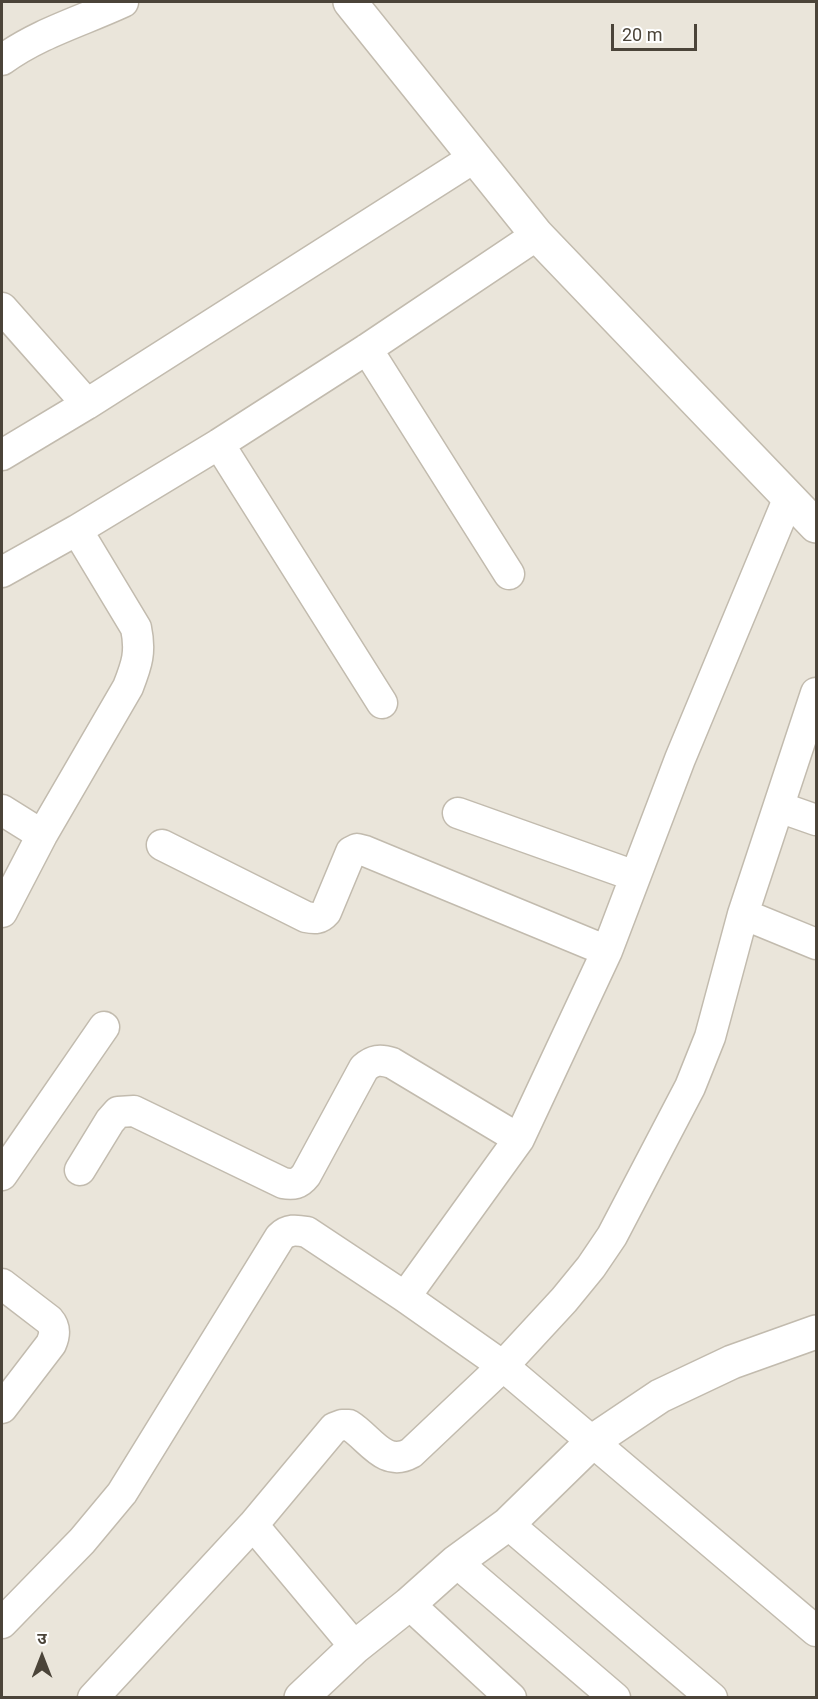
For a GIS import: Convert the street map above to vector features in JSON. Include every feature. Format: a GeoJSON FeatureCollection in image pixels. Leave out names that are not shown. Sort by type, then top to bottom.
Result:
{"type":"FeatureCollection","features":[{"type":"Feature","properties":{"kind":"street"},"geometry":{"type":"LineString","coordinates":[[2,60],[39,36],[96,15],[123,2]]}},
{"type":"Feature","properties":{"kind":"street"},"geometry":{"type":"LineString","coordinates":[[350,2],[537,235],[816,526]]}},
{"type":"Feature","properties":{"kind":"street"},"geometry":{"type":"LineString","coordinates":[[2,455],[87,404],[475,157]]}},
{"type":"Feature","properties":{"kind":"street"},"geometry":{"type":"LineString","coordinates":[[2,572],[78,530],[219,444],[367,349],[537,235]]}},
{"type":"Feature","properties":{"kind":"street"},"geometry":{"type":"LineString","coordinates":[[2,308],[87,404]]}},
{"type":"Feature","properties":{"kind":"street"},"geometry":{"type":"LineString","coordinates":[[367,349],[509,574]]}},
{"type":"Feature","properties":{"kind":"street"},"geometry":{"type":"LineString","coordinates":[[219,444],[382,703]]}},
{"type":"Feature","properties":{"kind":"street"},"geometry":{"type":"LineString","coordinates":[[405,1297],[519,1139],[607,951],[680,759],[789,496]]}},
{"type":"Feature","properties":{"kind":"street"},"geometry":{"type":"LineString","coordinates":[[2,912],[42,836],[128,687],[137,665],[139,646],[136,628],[78,530]]}},
{"type":"Feature","properties":{"kind":"street"},"geometry":{"type":"LineString","coordinates":[[93,1698],[253,1525],[334,1428],[350,1425],[384,1455],[392,1458],[402,1458],[411,1453],[503,1366],[591,1267],[612,1236],[690,1087],[710,1037],[743,914],[816,693]]}},
{"type":"Feature","properties":{"kind":"street"},"geometry":{"type":"LineString","coordinates":[[778,807],[816,820]]}},
{"type":"Feature","properties":{"kind":"street"},"geometry":{"type":"LineString","coordinates":[[2,810],[42,836]]}},
{"type":"Feature","properties":{"kind":"street"},"geometry":{"type":"LineString","coordinates":[[458,813],[635,876]]}},
{"type":"Feature","properties":{"kind":"street"},"geometry":{"type":"LineString","coordinates":[[162,845],[313,919],[318,919],[326,912],[351,852],[357,849],[365,850],[607,951]]}},
{"type":"Feature","properties":{"kind":"street"},"geometry":{"type":"LineString","coordinates":[[743,914],[816,944]]}},
{"type":"Feature","properties":{"kind":"street"},"geometry":{"type":"LineString","coordinates":[[2,1175],[104,1027]]}},
{"type":"Feature","properties":{"kind":"street"},"geometry":{"type":"LineString","coordinates":[[80,1170],[118,1112],[134,1110],[283,1183],[292,1185],[301,1181],[306,1175],[364,1068],[372,1061],[384,1060],[519,1139]]}},
{"type":"Feature","properties":{"kind":"street"},"geometry":{"type":"LineString","coordinates":[[2,1623],[82,1541],[122,1493],[274,1247],[285,1232],[295,1230],[307,1232],[503,1366],[816,1631]]}},
{"type":"Feature","properties":{"kind":"street"},"geometry":{"type":"LineString","coordinates":[[2,1284],[50,1320],[54,1326],[51,1344],[2,1408]]}},
{"type":"Feature","properties":{"kind":"street"},"geometry":{"type":"LineString","coordinates":[[301,1698],[355,1647],[409,1604],[456,1562],[508,1524],[593,1442],[660,1396],[732,1362],[816,1332]]}},
{"type":"Feature","properties":{"kind":"street"},"geometry":{"type":"LineString","coordinates":[[508,1524],[712,1698]]}},
{"type":"Feature","properties":{"kind":"street"},"geometry":{"type":"LineString","coordinates":[[253,1525],[355,1647]]}},
{"type":"Feature","properties":{"kind":"street"},"geometry":{"type":"LineString","coordinates":[[456,1562],[615,1698]]}},
{"type":"Feature","properties":{"kind":"street"},"geometry":{"type":"LineString","coordinates":[[409,1604],[511,1698]]}},
{"type":"Feature","properties":{"kind":"shaded area"},"geometry":{"type":"Polygon","coordinates":[[[2,2],[816,2],[816,1697],[2,1697],[2,2]]]}}]}
